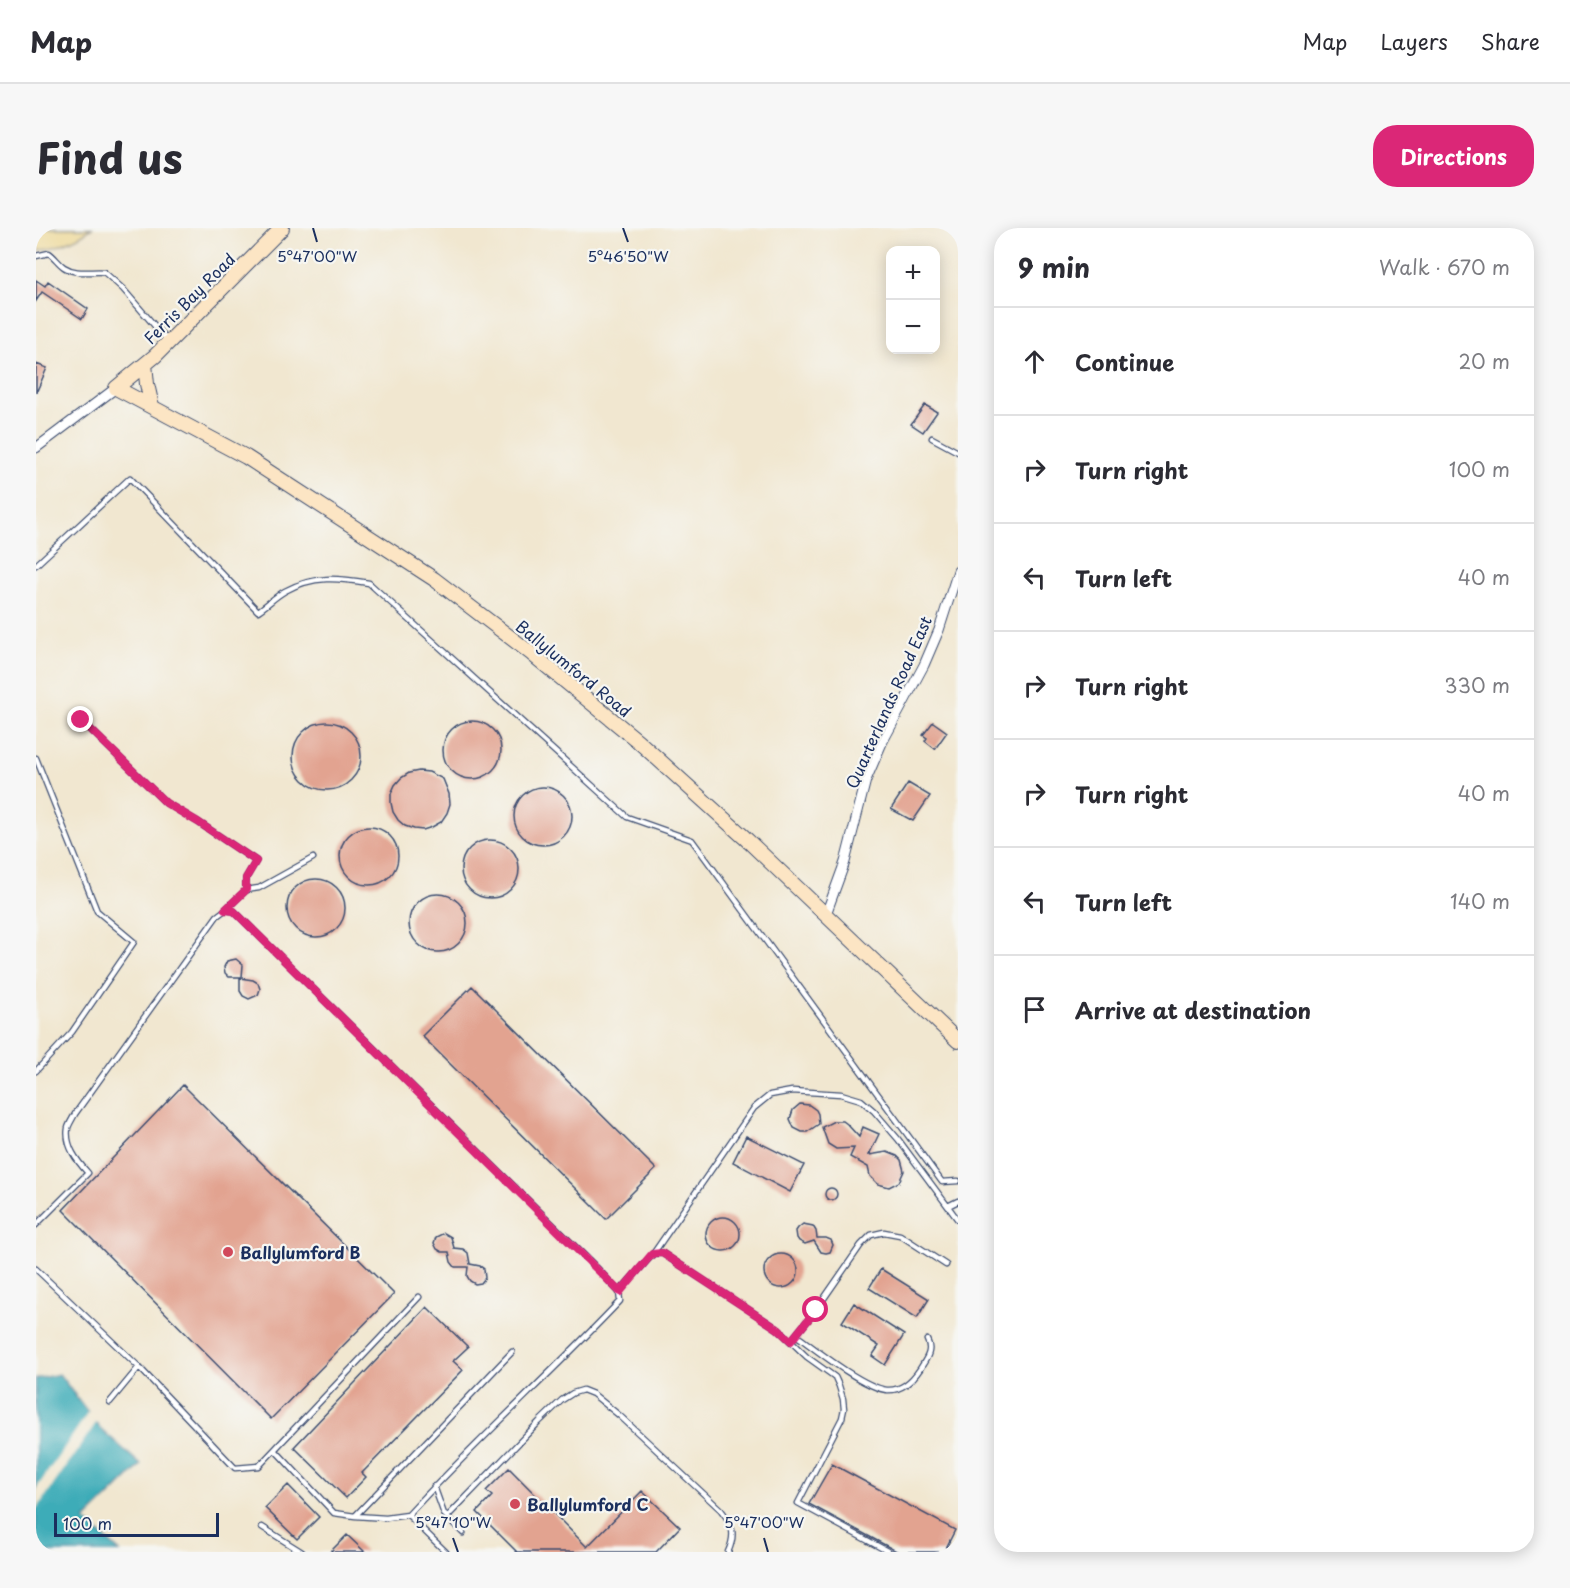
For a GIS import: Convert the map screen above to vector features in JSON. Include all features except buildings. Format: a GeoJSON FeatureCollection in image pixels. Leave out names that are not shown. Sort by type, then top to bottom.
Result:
{"type":"FeatureCollection","features":[{"type":"Feature","properties":{"kind":"main road","name":"Ferris Bay Road"},"geometry":{"type":"LineString","coordinates":[[116,388],[169,342],[282,228]]}},
{"type":"Feature","properties":{"kind":"main road"},"geometry":{"type":"LineString","coordinates":[[145,364],[152,406]]}},
{"type":"Feature","properties":{"kind":"main road","name":"Ballylumford Road"},"geometry":{"type":"LineString","coordinates":[[116,388],[246,458],[434,579],[481,614],[638,741],[744,837],[958,1041]]}},
{"type":"Feature","properties":{"kind":"street"},"geometry":{"type":"LineString","coordinates":[[36,448],[116,388]]}},
{"type":"Feature","properties":{"kind":"street","name":"Quarterlands Road East"},"geometry":{"type":"LineString","coordinates":[[826,914],[845,862],[866,780],[882,743],[924,665],[939,630],[958,571]]}},
{"type":"Feature","properties":{"kind":"lane"},"geometry":{"type":"LineString","coordinates":[[36,256],[49,253],[63,267],[75,273],[104,272],[169,342]]}},
{"type":"Feature","properties":{"kind":"lane"},"geometry":{"type":"LineString","coordinates":[[932,438],[958,452]]}},
{"type":"Feature","properties":{"kind":"lane"},"geometry":{"type":"LineString","coordinates":[[36,565],[130,478],[258,611],[285,591],[316,579],[340,578],[369,583],[627,817],[692,840],[942,1182],[958,1181]]}},
{"type":"Feature","properties":{"kind":"lane"},"geometry":{"type":"LineString","coordinates":[[81,720],[166,803],[256,861],[246,878],[246,890]]}},
{"type":"Feature","properties":{"kind":"lane"},"geometry":{"type":"LineString","coordinates":[[36,758],[97,911],[134,942],[72,1032],[36,1071]]}},
{"type":"Feature","properties":{"kind":"lane"},"geometry":{"type":"LineString","coordinates":[[36,1225],[88,1173],[70,1146],[68,1128],[75,1114],[217,916],[246,890],[260,888],[314,858]]}},
{"type":"Feature","properties":{"kind":"lane"},"geometry":{"type":"LineString","coordinates":[[225,910],[234,911],[620,1292]]}},
{"type":"Feature","properties":{"kind":"lane"},"geometry":{"type":"LineString","coordinates":[[275,1450],[334,1513],[386,1518],[408,1515],[434,1486],[620,1301],[620,1292],[652,1254],[754,1108],[770,1095],[792,1090],[830,1092],[854,1096],[861,1100],[892,1132],[958,1220]]}},
{"type":"Feature","properties":{"kind":"lane"},"geometry":{"type":"LineString","coordinates":[[948,1206],[958,1201]]}},
{"type":"Feature","properties":{"kind":"lane"},"geometry":{"type":"LineString","coordinates":[[791,1341],[816,1310],[861,1245],[871,1235],[884,1232],[900,1234],[946,1265]]}},
{"type":"Feature","properties":{"kind":"lane"},"geometry":{"type":"LineString","coordinates":[[652,1254],[662,1253],[778,1329],[807,1357],[835,1377],[844,1409],[842,1418],[798,1503],[889,1552]]}},
{"type":"Feature","properties":{"kind":"lane"},"geometry":{"type":"LineString","coordinates":[[36,1269],[139,1367],[236,1468],[259,1466],[419,1297]]}},
{"type":"Feature","properties":{"kind":"lane"},"geometry":{"type":"LineString","coordinates":[[796,1335],[862,1381],[879,1389],[888,1390],[899,1389],[914,1378],[928,1356],[930,1349],[927,1340]]}},
{"type":"Feature","properties":{"kind":"lane"},"geometry":{"type":"LineString","coordinates":[[354,1516],[512,1352]]}},
{"type":"Feature","properties":{"kind":"lane"},"geometry":{"type":"LineString","coordinates":[[110,1402],[139,1367]]}},
{"type":"Feature","properties":{"kind":"lane"},"geometry":{"type":"LineString","coordinates":[[447,1516],[562,1400],[583,1390],[593,1394],[620,1416],[722,1510],[732,1528],[733,1541],[728,1552]]}},
{"type":"Feature","properties":{"kind":"lane"},"geometry":{"type":"LineString","coordinates":[[434,1486],[444,1514],[463,1533]]}},
{"type":"Feature","properties":{"kind":"lane"},"geometry":{"type":"LineString","coordinates":[[408,1515],[446,1552]]}},
{"type":"Feature","properties":{"kind":"lane"},"geometry":{"type":"LineString","coordinates":[[262,1527],[303,1552]]}},
{"type":"Feature","properties":{"kind":"sand"},"geometry":{"type":"Polygon","coordinates":[[[36,228],[92,228],[65,243],[36,251],[36,228]]]}},
{"type":"Feature","properties":{"kind":"water"},"geometry":{"type":"Polygon","coordinates":[[[59,1374],[100,1428],[141,1465],[85,1520],[120,1552],[36,1552],[36,1379],[59,1374]]]}},
{"type":"Feature","properties":{"kind":"pier"},"geometry":{"type":"Polygon","coordinates":[[[90,1410],[99,1421],[36,1510],[36,1489],[90,1410]]]}},
{"type":"Feature","properties":{"kind":"place","name":"Ballylumford B"},"geometry":{"type":"Point","coordinates":[228,1252]}},
{"type":"Feature","properties":{"kind":"place","name":"Ballylumford C"},"geometry":{"type":"Point","coordinates":[515,1504]}},
{"type":"Feature","properties":{"kind":"route"},"geometry":{"type":"LineString","coordinates":[[81,720],[166,803],[256,861],[246,878],[246,890],[225,910],[234,911],[620,1292],[652,1254],[662,1253],[778,1329],[791,1341],[816,1310]]}}]}
